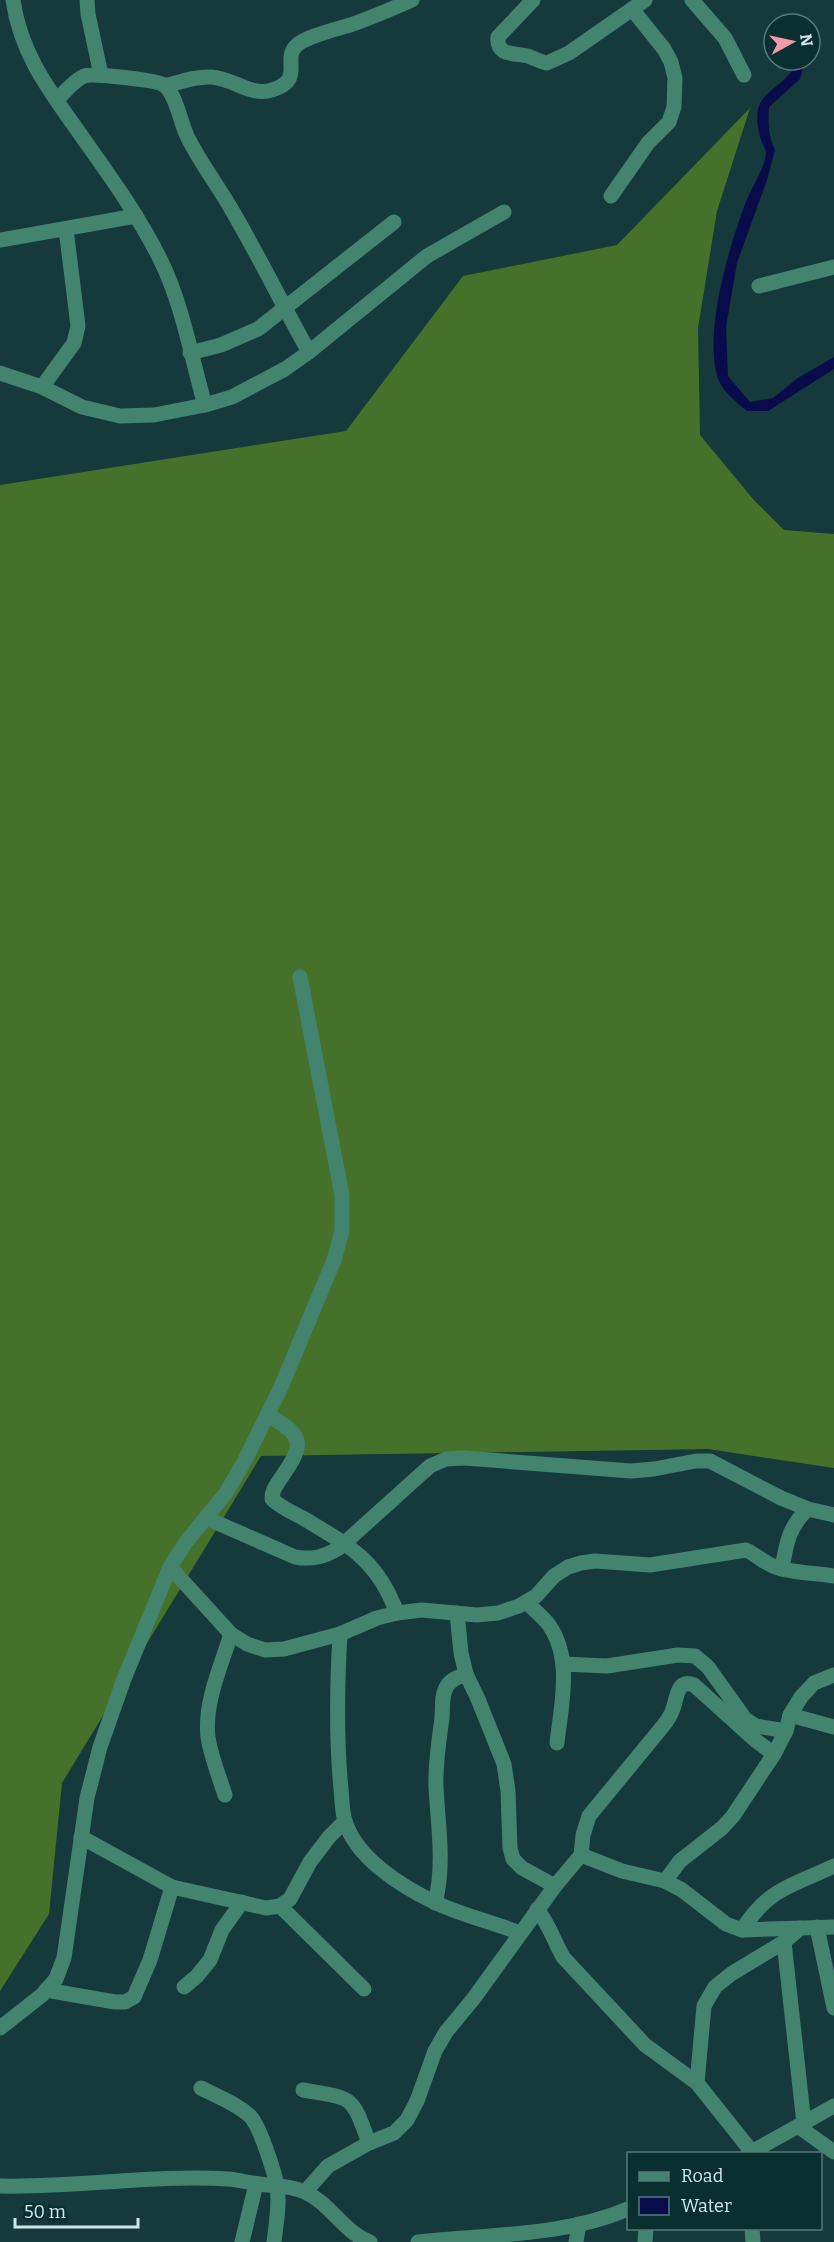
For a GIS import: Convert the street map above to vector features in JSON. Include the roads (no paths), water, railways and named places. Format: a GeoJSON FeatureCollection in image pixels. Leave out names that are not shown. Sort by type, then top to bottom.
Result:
{"type":"FeatureCollection","features":[{"type":"Feature","properties":{"kind":"street"},"geometry":{"type":"LineString","coordinates":[[13,0],[20,35],[32,63],[136,216],[161,261],[178,305],[205,405]]}},
{"type":"Feature","properties":{"kind":"street"},"geometry":{"type":"LineString","coordinates":[[87,0],[101,75]]}},
{"type":"Feature","properties":{"kind":"street"},"geometry":{"type":"LineString","coordinates":[[165,86],[192,78],[211,77],[233,81],[249,90],[260,92],[273,90],[290,79],[291,56],[295,47],[303,41],[357,23],[412,0]]}},
{"type":"Feature","properties":{"kind":"street"},"geometry":{"type":"LineString","coordinates":[[533,0],[498,37],[501,51],[547,63],[569,53],[638,5],[671,62],[675,78],[674,107],[669,122],[642,150],[611,196]]}},
{"type":"Feature","properties":{"kind":"street"},"geometry":{"type":"LineString","coordinates":[[692,0],[725,38],[744,75]]}},
{"type":"Feature","properties":{"kind":"street"},"geometry":{"type":"LineString","coordinates":[[57,100],[76,80],[86,75],[156,81],[165,86],[171,93],[187,136],[232,210],[309,352]]}},
{"type":"Feature","properties":{"kind":"street"},"geometry":{"type":"LineString","coordinates":[[0,373],[42,387],[82,407],[120,416],[154,415],[232,397],[285,369],[309,352],[427,256],[504,212]]}},
{"type":"Feature","properties":{"kind":"street"},"geometry":{"type":"LineString","coordinates":[[0,240],[136,216]]}},
{"type":"Feature","properties":{"kind":"street"},"geometry":{"type":"LineString","coordinates":[[190,353],[239,339],[258,329],[394,222]]}},
{"type":"Feature","properties":{"kind":"street"},"geometry":{"type":"LineString","coordinates":[[42,387],[74,343],[78,326],[66,229]]}},
{"type":"Feature","properties":{"kind":"street"},"geometry":{"type":"LineString","coordinates":[[759,286],[834,267]]}},
{"type":"Feature","properties":{"kind":"street"},"geometry":{"type":"LineString","coordinates":[[0,2028],[56,1979],[64,1958],[87,1798],[100,1747],[124,1679],[170,1567],[186,1542],[226,1493],[240,1470],[267,1415],[334,1260],[342,1231],[342,1195],[300,977]]}},
{"type":"Feature","properties":{"kind":"street"},"geometry":{"type":"LineString","coordinates":[[267,1415],[291,1429],[298,1447],[296,1455],[272,1491],[272,1499],[345,1543],[368,1562],[388,1589],[397,1613]]}},
{"type":"Feature","properties":{"kind":"street"},"geometry":{"type":"LineString","coordinates":[[206,1518],[295,1557],[308,1559],[324,1556],[345,1543],[430,1466],[446,1459],[464,1458],[631,1471],[710,1461],[808,1509],[834,1515]]}},
{"type":"Feature","properties":{"kind":"street"},"geometry":{"type":"LineString","coordinates":[[782,1569],[790,1530],[808,1509]]}},
{"type":"Feature","properties":{"kind":"street"},"geometry":{"type":"LineString","coordinates":[[170,1567],[231,1634],[247,1644],[265,1650],[284,1649],[340,1634],[377,1618],[397,1613],[422,1610],[477,1615],[498,1613],[536,1596],[554,1576],[568,1567],[581,1563],[650,1565],[746,1550],[782,1569],[834,1576]]}},
{"type":"Feature","properties":{"kind":"street"},"geometry":{"type":"LineString","coordinates":[[526,1602],[549,1625],[558,1643],[563,1664],[563,1688],[557,1743]]}},
{"type":"Feature","properties":{"kind":"street"},"geometry":{"type":"LineString","coordinates":[[457,1613],[461,1653],[466,1674],[504,1764],[508,1791],[510,1848],[513,1859],[522,1868],[555,1886]]}},
{"type":"Feature","properties":{"kind":"street"},"geometry":{"type":"LineString","coordinates":[[225,1795],[208,1737],[208,1712],[231,1634]]}},
{"type":"Feature","properties":{"kind":"street"},"geometry":{"type":"LineString","coordinates":[[340,1634],[339,1767],[345,1821],[357,1844],[391,1878],[435,1903],[520,1933]]}},
{"type":"Feature","properties":{"kind":"street"},"geometry":{"type":"LineString","coordinates":[[563,1664],[607,1666],[678,1655],[695,1656],[708,1667],[746,1719],[756,1726],[786,1731]]}},
{"type":"Feature","properties":{"kind":"street"},"geometry":{"type":"LineString","coordinates":[[435,1903],[439,1889],[440,1867],[436,1786],[437,1748],[443,1699],[447,1686],[454,1678],[466,1674]]}},
{"type":"Feature","properties":{"kind":"street"},"geometry":{"type":"LineString","coordinates":[[664,1881],[680,1861],[722,1828],[733,1816],[774,1754],[786,1731],[790,1715],[801,1697],[814,1683],[834,1675]]}},
{"type":"Feature","properties":{"kind":"street"},"geometry":{"type":"LineString","coordinates":[[305,2192],[328,2166],[369,2143],[394,2133],[407,2120],[417,2101],[435,2051],[446,2032],[486,1982],[537,1909],[581,1855],[583,1834],[589,1816],[663,1726],[673,1710],[679,1689],[683,1684],[694,1685],[755,1740],[774,1754]]}},
{"type":"Feature","properties":{"kind":"street"},"geometry":{"type":"LineString","coordinates":[[790,1715],[834,1727]]}},
{"type":"Feature","properties":{"kind":"street"},"geometry":{"type":"LineString","coordinates":[[81,1837],[172,1887],[266,1908],[280,1906],[290,1899],[310,1862],[345,1821]]}},
{"type":"Feature","properties":{"kind":"street"},"geometry":{"type":"LineString","coordinates":[[581,1855],[622,1871],[664,1881],[682,1890],[726,1924],[742,1930],[834,1927]]}},
{"type":"Feature","properties":{"kind":"street"},"geometry":{"type":"LineString","coordinates":[[742,1930],[752,1914],[775,1892],[834,1866]]}},
{"type":"Feature","properties":{"kind":"street"},"geometry":{"type":"LineString","coordinates":[[46,1990],[115,2002],[125,2002],[134,1997],[150,1960],[172,1887]]}},
{"type":"Feature","properties":{"kind":"street"},"geometry":{"type":"LineString","coordinates":[[184,1987],[210,1960],[222,1930],[242,1902]]}},
{"type":"Feature","properties":{"kind":"street"},"geometry":{"type":"LineString","coordinates":[[280,1906],[364,1989]]}},
{"type":"Feature","properties":{"kind":"street"},"geometry":{"type":"LineString","coordinates":[[537,1909],[546,1920],[555,1944],[563,1957],[645,2045],[697,2083],[750,2152],[802,2126],[834,2106]]}},
{"type":"Feature","properties":{"kind":"street"},"geometry":{"type":"LineString","coordinates":[[817,1927],[834,2008]]}},
{"type":"Feature","properties":{"kind":"street"},"geometry":{"type":"LineString","coordinates":[[697,2083],[704,2006],[715,1987],[731,1974],[784,1942],[800,1928]]}},
{"type":"Feature","properties":{"kind":"street"},"geometry":{"type":"LineString","coordinates":[[784,1942],[802,2126],[834,2152]]}},
{"type":"Feature","properties":{"kind":"street"},"geometry":{"type":"LineString","coordinates":[[201,2088],[239,2107],[252,2118],[260,2134],[277,2186],[277,2216],[273,2242]]}},
{"type":"Feature","properties":{"kind":"street"},"geometry":{"type":"LineString","coordinates":[[303,2090],[341,2096],[351,2101],[358,2111],[369,2143]]}},
{"type":"Feature","properties":{"kind":"street"},"geometry":{"type":"LineString","coordinates":[[0,2186],[40,2187],[230,2179],[277,2186],[305,2192],[321,2202],[347,2229],[370,2242]]}},
{"type":"Feature","properties":{"kind":"street"},"geometry":{"type":"LineString","coordinates":[[242,2242],[256,2184]]}},
{"type":"Feature","properties":{"kind":"street"},"geometry":{"type":"LineString","coordinates":[[418,2242],[489,2237],[579,2224],[627,2210]]}},
{"type":"Feature","properties":{"kind":"street"},"geometry":{"type":"LineString","coordinates":[[576,2242],[579,2224]]}},
{"type":"Feature","properties":{"kind":"water"},"geometry":{"type":"Polygon","coordinates":[[[791,72],[802,72],[800,79],[769,107],[769,129],[775,150],[767,180],[737,263],[726,327],[728,376],[750,402],[773,398],[798,378],[834,357],[834,369],[768,411],[747,411],[728,394],[719,381],[714,341],[716,317],[725,267],[732,244],[745,204],[765,158],[766,151],[758,128],[758,109],[765,96],[791,72]]]}}]}
